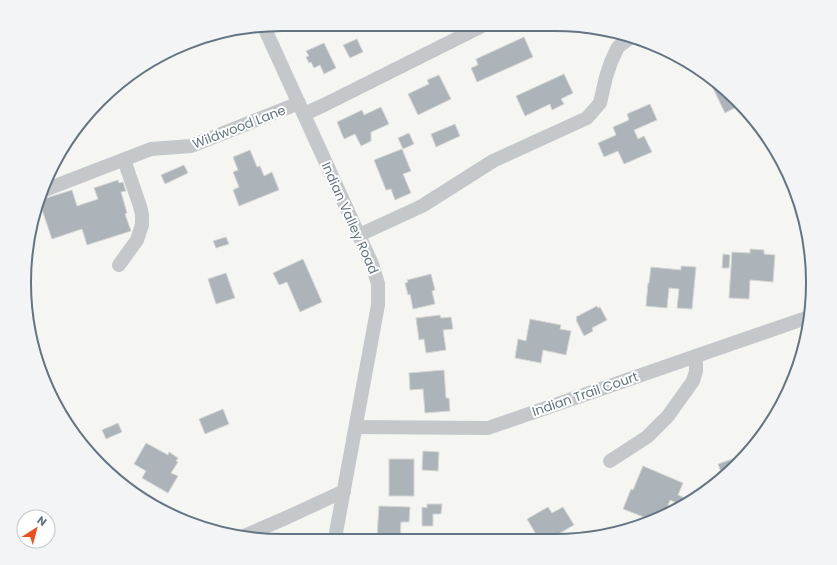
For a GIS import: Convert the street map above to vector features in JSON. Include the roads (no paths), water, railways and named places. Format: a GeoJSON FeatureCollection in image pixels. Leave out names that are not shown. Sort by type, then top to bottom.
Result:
{"type":"FeatureCollection","features":[{"type":"Feature","properties":{"kind":"street","name":"Wildwood Lane"},"geometry":{"type":"LineString","coordinates":[[49,188],[151,149],[191,146],[302,109],[331,101],[472,31]]}},
{"type":"Feature","properties":{"kind":"street","name":"Indian Valley Road"},"geometry":{"type":"LineString","coordinates":[[266,32],[372,264],[378,284],[378,305],[336,534]]}},
{"type":"Feature","properties":{"kind":"street"},"geometry":{"type":"LineString","coordinates":[[359,235],[422,206],[493,161],[586,118],[600,103],[611,62],[618,47],[625,41]]}},
{"type":"Feature","properties":{"kind":"street"},"geometry":{"type":"LineString","coordinates":[[119,265],[136,240],[142,225],[140,206],[124,160]]}},
{"type":"Feature","properties":{"kind":"street","name":"Indian Trail Court"},"geometry":{"type":"LineString","coordinates":[[356,426],[488,428],[803,319]]}},
{"type":"Feature","properties":{"kind":"street"},"geometry":{"type":"LineString","coordinates":[[610,461],[647,437],[668,416],[693,381],[696,371],[696,356]]}},
{"type":"Feature","properties":{"kind":"street"},"geometry":{"type":"LineString","coordinates":[[253,532],[344,491]]}}]}
